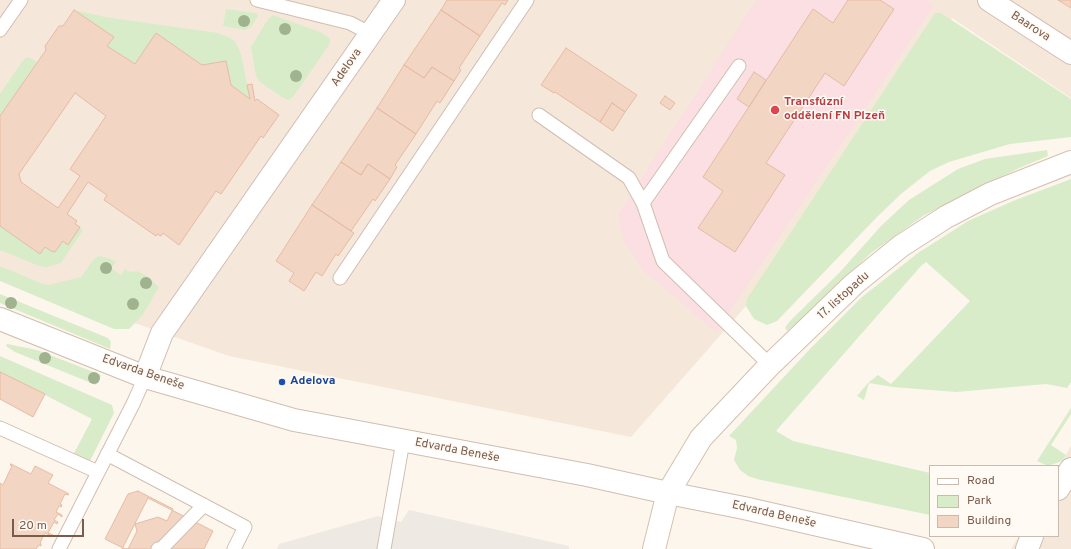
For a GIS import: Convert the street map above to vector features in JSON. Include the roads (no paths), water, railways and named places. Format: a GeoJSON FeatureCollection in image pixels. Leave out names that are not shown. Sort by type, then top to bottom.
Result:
{"type":"FeatureCollection","features":[{"type":"Feature","properties":{"kind":"street","name":"Adelova"},"geometry":{"type":"LineString","coordinates":[[145,377],[162,333],[394,0]]}},
{"type":"Feature","properties":{"kind":"street","name":"Baarova"},"geometry":{"type":"LineString","coordinates":[[988,0],[1071,53]]}},
{"type":"Feature","properties":{"kind":"street","name":"17. listopadu"},"geometry":{"type":"LineString","coordinates":[[654,549],[668,493],[701,438],[770,365],[854,284],[901,246],[946,217],[990,194],[1071,162]]}},
{"type":"Feature","properties":{"kind":"street","name":"Edvarda Beneše"},"geometry":{"type":"LineString","coordinates":[[0,319],[145,377],[294,420],[587,475],[744,508],[923,549]]}},
{"type":"Feature","properties":{"kind":"street"},"geometry":{"type":"LineString","coordinates":[[1059,487],[1071,469]]}},
{"type":"Feature","properties":{"kind":"street"},"geometry":{"type":"LineString","coordinates":[[1027,549],[1032,537]]}},
{"type":"Feature","properties":{"kind":"lane"},"geometry":{"type":"LineString","coordinates":[[0,30],[21,0]]}},
{"type":"Feature","properties":{"kind":"lane"},"geometry":{"type":"LineString","coordinates":[[257,0],[350,23],[371,34]]}},
{"type":"Feature","properties":{"kind":"lane"},"geometry":{"type":"LineString","coordinates":[[340,278],[527,0]]}},
{"type":"Feature","properties":{"kind":"lane"},"geometry":{"type":"LineString","coordinates":[[643,203],[739,66]]}},
{"type":"Feature","properties":{"kind":"lane"},"geometry":{"type":"LineString","coordinates":[[539,115],[629,178],[643,203],[663,261],[770,365]]}},
{"type":"Feature","properties":{"kind":"lane"},"geometry":{"type":"LineString","coordinates":[[59,549],[133,404],[145,377]]}},
{"type":"Feature","properties":{"kind":"lane"},"geometry":{"type":"LineString","coordinates":[[0,428],[98,472]]}},
{"type":"Feature","properties":{"kind":"lane"},"geometry":{"type":"LineString","coordinates":[[384,549],[403,441]]}},
{"type":"Feature","properties":{"kind":"lane"},"geometry":{"type":"LineString","coordinates":[[107,454],[245,527],[234,549]]}},
{"type":"Feature","properties":{"kind":"lane"},"geometry":{"type":"LineString","coordinates":[[158,549],[162,548],[204,505]]}},
{"type":"Feature","properties":{"kind":"place","name":"Transfúzní oddělení FN Plzeň"},"geometry":{"type":"Point","coordinates":[775,110]}},
{"type":"Feature","properties":{"kind":"place","name":"Adelova"},"geometry":{"type":"Point","coordinates":[282,382]}}]}
